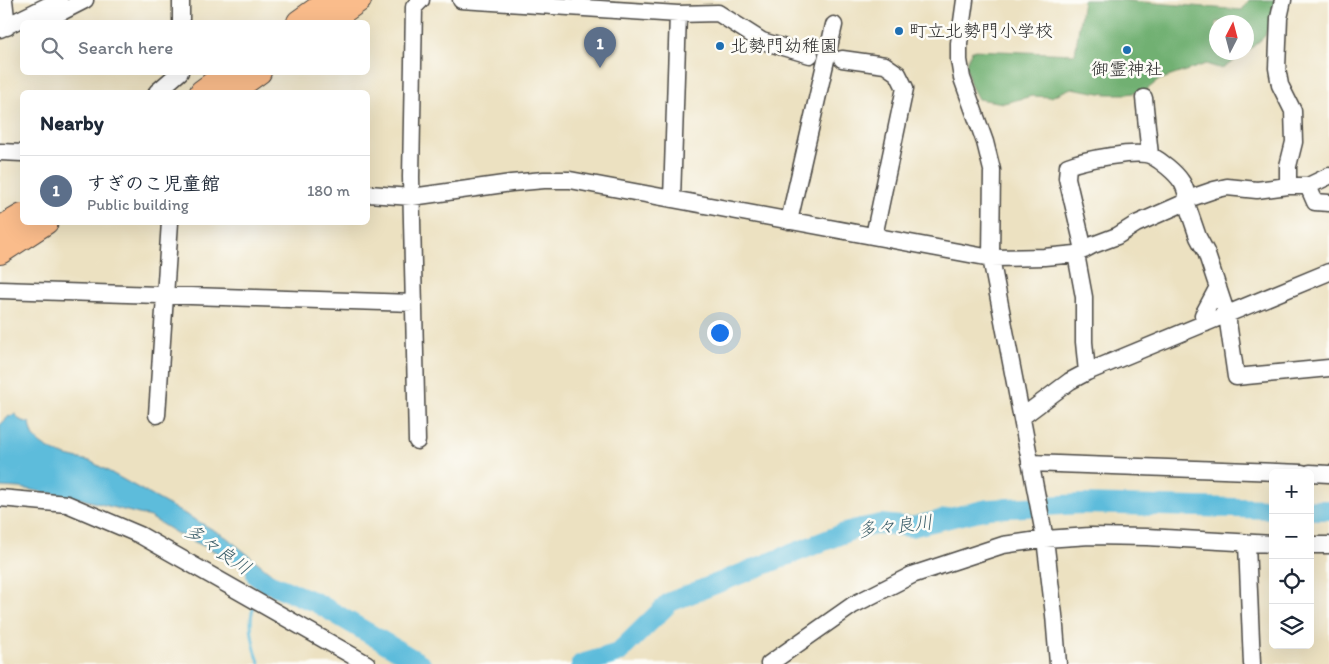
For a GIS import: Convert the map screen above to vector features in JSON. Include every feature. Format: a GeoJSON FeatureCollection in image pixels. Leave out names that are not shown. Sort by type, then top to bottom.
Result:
{"type":"FeatureCollection","features":[{"type":"Feature","properties":{"kind":"highway"},"geometry":{"type":"LineString","coordinates":[[302,20],[330,0]]}},
{"type":"Feature","properties":{"kind":"highway"},"geometry":{"type":"LineString","coordinates":[[331,20],[359,0]]}},
{"type":"Feature","properties":{"kind":"highway"},"geometry":{"type":"LineString","coordinates":[[205,90],[225,75]]}},
{"type":"Feature","properties":{"kind":"highway"},"geometry":{"type":"LineString","coordinates":[[234,90],[255,75]]}},
{"type":"Feature","properties":{"kind":"highway"},"geometry":{"type":"LineString","coordinates":[[0,229],[20,217]]}},
{"type":"Feature","properties":{"kind":"highway"},"geometry":{"type":"LineString","coordinates":[[0,252],[41,225]]}},
{"type":"Feature","properties":{"kind":"street"},"geometry":{"type":"LineString","coordinates":[[4,0],[3,28],[20,24]]}},
{"type":"Feature","properties":{"kind":"street"},"geometry":{"type":"LineString","coordinates":[[39,19],[59,0]]}},
{"type":"Feature","properties":{"kind":"street"},"geometry":{"type":"LineString","coordinates":[[39,19],[85,0]]}},
{"type":"Feature","properties":{"kind":"street"},"geometry":{"type":"LineString","coordinates":[[181,0],[181,20]]}},
{"type":"Feature","properties":{"kind":"street"},"geometry":{"type":"LineString","coordinates":[[417,441],[411,177],[414,7],[422,0]]}},
{"type":"Feature","properties":{"kind":"street"},"geometry":{"type":"LineString","coordinates":[[461,0],[678,14],[718,13],[762,41],[810,55]]}},
{"type":"Feature","properties":{"kind":"street"},"geometry":{"type":"LineString","coordinates":[[965,0],[959,43],[959,60],[962,78],[985,142],[992,170],[991,258],[1044,536],[1058,664]]}},
{"type":"Feature","properties":{"kind":"street"},"geometry":{"type":"LineString","coordinates":[[1283,0],[1279,18],[1277,68],[1280,85],[1293,111],[1294,142],[1288,166],[1288,186]]}},
{"type":"Feature","properties":{"kind":"street"},"geometry":{"type":"LineString","coordinates":[[672,199],[678,14]]}},
{"type":"Feature","properties":{"kind":"street"},"geometry":{"type":"LineString","coordinates":[[789,221],[834,25]]}},
{"type":"Feature","properties":{"kind":"street"},"geometry":{"type":"LineString","coordinates":[[842,59],[885,65],[898,74],[905,88],[874,236]]}},
{"type":"Feature","properties":{"kind":"street"},"geometry":{"type":"LineString","coordinates":[[160,90],[177,75]]}},
{"type":"Feature","properties":{"kind":"street"},"geometry":{"type":"LineString","coordinates":[[1144,98],[1150,155]]}},
{"type":"Feature","properties":{"kind":"street"},"geometry":{"type":"LineString","coordinates":[[0,152],[20,153]]}},
{"type":"Feature","properties":{"kind":"street"},"geometry":{"type":"LineString","coordinates":[[1087,372],[1080,252],[1067,178],[1068,166],[1081,161],[1129,154],[1150,155],[1182,182],[1198,237],[1206,252],[1228,314],[1236,377],[1329,368]]}},
{"type":"Feature","properties":{"kind":"street"},"geometry":{"type":"LineString","coordinates":[[370,194],[412,198],[511,183],[570,180],[991,258],[1044,257],[1080,252],[1116,236],[1136,224],[1214,190],[1227,187],[1257,190],[1288,186],[1308,186],[1329,176]]}},
{"type":"Feature","properties":{"kind":"street"},"geometry":{"type":"LineString","coordinates":[[1308,186],[1315,202],[1329,203]]}},
{"type":"Feature","properties":{"kind":"street"},"geometry":{"type":"LineString","coordinates":[[156,415],[170,225]]}},
{"type":"Feature","properties":{"kind":"street"},"geometry":{"type":"LineString","coordinates":[[1022,416],[1070,381],[1087,372],[1329,272]]}},
{"type":"Feature","properties":{"kind":"street"},"geometry":{"type":"LineString","coordinates":[[1206,323],[1203,315],[1218,288]]}},
{"type":"Feature","properties":{"kind":"street"},"geometry":{"type":"LineString","coordinates":[[0,290],[414,304]]}},
{"type":"Feature","properties":{"kind":"street"},"geometry":{"type":"LineString","coordinates":[[1031,466],[1269,472]]}},
{"type":"Feature","properties":{"kind":"street"},"geometry":{"type":"LineString","coordinates":[[1314,473],[1329,474]]}},
{"type":"Feature","properties":{"kind":"street"},"geometry":{"type":"LineString","coordinates":[[0,498],[67,504],[140,535],[367,664]]}},
{"type":"Feature","properties":{"kind":"street"},"geometry":{"type":"LineString","coordinates":[[769,664],[853,605],[912,575],[1003,545],[1044,536],[1147,537],[1269,544]]}},
{"type":"Feature","properties":{"kind":"street"},"geometry":{"type":"LineString","coordinates":[[1247,544],[1252,664]]}},
{"type":"Feature","properties":{"kind":"street"},"geometry":{"type":"LineString","coordinates":[[1314,545],[1329,545]]}},
{"type":"Feature","properties":{"kind":"green space"},"geometry":{"type":"Polygon","coordinates":[[[1083,0],[1118,0],[1242,10],[1249,0],[1278,0],[1265,36],[1254,46],[1254,15],[1209,15],[1209,60],[1236,60],[1222,69],[1206,64],[1159,80],[1145,91],[1127,94],[1106,94],[1071,88],[1051,97],[1032,96],[1004,103],[978,99],[970,84],[966,64],[972,50],[1075,54],[1083,0]]]}},
{"type":"Feature","properties":{"kind":"water"},"geometry":{"type":"Polygon","coordinates":[[[15,414],[20,420],[30,423],[35,438],[46,447],[61,454],[90,461],[226,537],[282,582],[276,594],[229,558],[178,534],[150,517],[74,497],[20,488],[0,487],[0,425],[8,417],[15,414]]]}},
{"type":"Feature","properties":{"kind":"waterway","name":"多々良川"},"geometry":{"type":"LineString","coordinates":[[581,664],[618,653],[670,602],[852,530],[881,524],[911,527],[988,509],[1082,504],[1269,509]]}},
{"type":"Feature","properties":{"kind":"waterway","name":"多々良川"},"geometry":{"type":"LineString","coordinates":[[1314,510],[1329,510]]}},
{"type":"Feature","properties":{"kind":"waterway","name":"多々良川"},"geometry":{"type":"LineString","coordinates":[[256,575],[268,583],[317,603],[421,664]]}},
{"type":"Feature","properties":{"kind":"waterway"},"geometry":{"type":"LineString","coordinates":[[260,597],[268,583]]}},
{"type":"Feature","properties":{"kind":"waterway"},"geometry":{"type":"LineString","coordinates":[[254,607],[251,627],[260,664]]}},
{"type":"Feature","properties":{"kind":"place","name":"町立北勢門小学校"},"geometry":{"type":"Point","coordinates":[899,31]}},
{"type":"Feature","properties":{"kind":"place","name":"北勢門幼稚園"},"geometry":{"type":"Point","coordinates":[720,46]}},
{"type":"Feature","properties":{"kind":"place","name":"御霊神社"},"geometry":{"type":"Point","coordinates":[1127,50]}},
{"type":"Feature","properties":{"kind":"place","name":"すぎのこ児童館"},"geometry":{"type":"Point","coordinates":[600,68]}}]}
